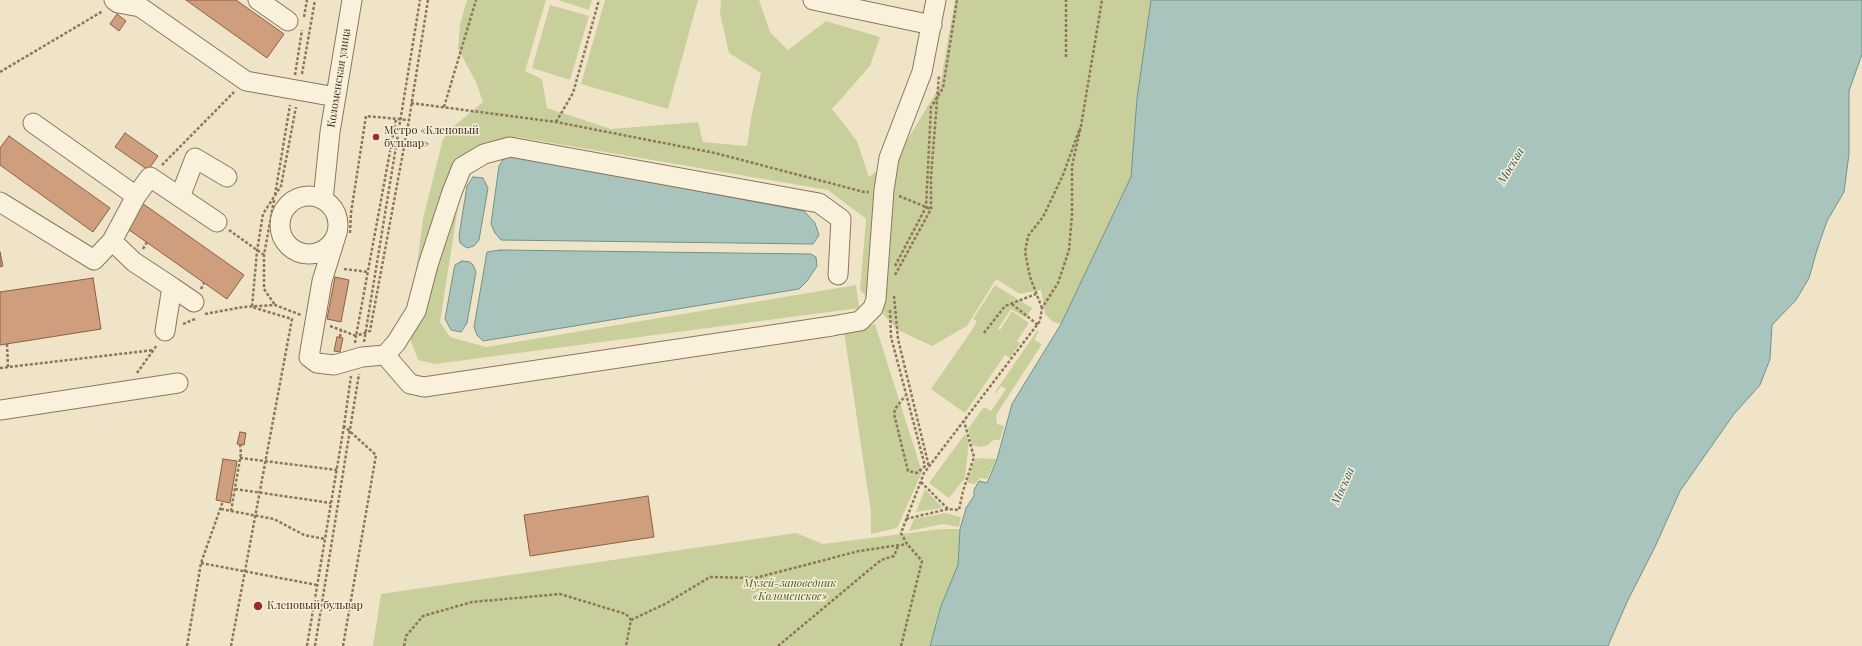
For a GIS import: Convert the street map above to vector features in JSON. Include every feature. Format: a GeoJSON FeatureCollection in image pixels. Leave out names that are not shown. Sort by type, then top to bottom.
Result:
{"type":"FeatureCollection","features":[{"type":"Feature","properties":{"kind":"street"},"geometry":{"type":"LineString","coordinates":[[258,0],[288,21]]}},
{"type":"Feature","properties":{"kind":"street","name":"Коломенская улица"},"geometry":{"type":"LineString","coordinates":[[323,200],[327,156],[352,0]]}},
{"type":"Feature","properties":{"kind":"street"},"geometry":{"type":"LineString","coordinates":[[813,0],[932,25]]}},
{"type":"Feature","properties":{"kind":"street"},"geometry":{"type":"LineString","coordinates":[[116,1],[142,3],[246,81],[336,97]]}},
{"type":"Feature","properties":{"kind":"street"},"geometry":{"type":"LineString","coordinates":[[384,356],[410,384],[424,387],[860,321],[873,308],[876,299],[884,190],[889,158],[922,72],[932,25],[944,6]]}},
{"type":"Feature","properties":{"kind":"street"},"geometry":{"type":"LineString","coordinates":[[33,123],[136,196]]}},
{"type":"Feature","properties":{"kind":"street"},"geometry":{"type":"LineString","coordinates":[[343,237],[322,281],[309,357],[317,363],[334,365],[358,358],[384,356],[396,343],[416,311],[428,265],[452,192],[462,167],[484,154],[510,147],[819,202],[842,219],[838,275]]}},
{"type":"Feature","properties":{"kind":"street","name":"Коломенская улица"},"geometry":{"type":"LineString","coordinates":[[322,281],[317,270],[284,242],[279,230],[279,224],[286,207],[301,197],[327,156]]}},
{"type":"Feature","properties":{"kind":"street"},"geometry":{"type":"LineString","coordinates":[[180,197],[195,158],[227,177]]}},
{"type":"Feature","properties":{"kind":"street"},"geometry":{"type":"LineString","coordinates":[[0,202],[94,260],[112,241],[136,196],[150,177],[217,222]]}},
{"type":"Feature","properties":{"kind":"street"},"geometry":{"type":"LineString","coordinates":[[301,197],[313,196],[329,204],[336,215],[338,227],[343,237]]}},
{"type":"Feature","properties":{"kind":"street"},"geometry":{"type":"LineString","coordinates":[[298,253],[304,255],[316,254],[343,237]]}},
{"type":"Feature","properties":{"kind":"street"},"geometry":{"type":"LineString","coordinates":[[112,241],[134,262],[194,302]]}},
{"type":"Feature","properties":{"kind":"street"},"geometry":{"type":"LineString","coordinates":[[166,331],[172,287]]}},
{"type":"Feature","properties":{"kind":"street"},"geometry":{"type":"LineString","coordinates":[[0,410],[178,383]]}},
{"type":"Feature","properties":{"kind":"path"},"geometry":{"type":"LineString","coordinates":[[252,306],[257,251],[263,214],[281,186],[296,90],[307,0]]}},
{"type":"Feature","properties":{"kind":"path"},"geometry":{"type":"LineString","coordinates":[[132,379],[166,331],[209,313],[252,306],[275,305],[264,289],[264,255],[274,197],[315,0]]}},
{"type":"Feature","properties":{"kind":"path"},"geometry":{"type":"LineString","coordinates":[[307,646],[344,426],[358,358],[366,332],[420,0]]}},
{"type":"Feature","properties":{"kind":"path"},"geometry":{"type":"LineString","coordinates":[[340,337],[341,330],[356,336],[370,331],[409,120],[428,0]]}},
{"type":"Feature","properties":{"kind":"path"},"geometry":{"type":"LineString","coordinates":[[444,107],[476,0]]}},
{"type":"Feature","properties":{"kind":"path"},"geometry":{"type":"LineString","coordinates":[[556,122],[574,93],[599,0]]}},
{"type":"Feature","properties":{"kind":"path"},"geometry":{"type":"LineString","coordinates":[[944,6],[953,0]]}},
{"type":"Feature","properties":{"kind":"path"},"geometry":{"type":"LineString","coordinates":[[940,71],[937,98],[931,177],[931,209],[892,279],[892,272],[926,207],[931,107],[937,98],[943,88],[957,0]]}},
{"type":"Feature","properties":{"kind":"path"},"geometry":{"type":"LineString","coordinates":[[1066,0],[1066,57]]}},
{"type":"Feature","properties":{"kind":"path"},"geometry":{"type":"LineString","coordinates":[[902,646],[922,561],[907,544],[901,533],[921,482],[929,468],[964,421],[1038,325],[1042,308],[1058,283],[1069,250],[1072,216],[1072,166],[1081,126],[1102,0]]}},
{"type":"Feature","properties":{"kind":"path"},"geometry":{"type":"LineString","coordinates":[[0,72],[116,1]]}},
{"type":"Feature","properties":{"kind":"path"},"geometry":{"type":"LineString","coordinates":[[150,177],[246,81]]}},
{"type":"Feature","properties":{"kind":"path"},"geometry":{"type":"LineString","coordinates":[[411,103],[556,122],[715,153],[864,192],[884,190],[931,209]]}},
{"type":"Feature","properties":{"kind":"path"},"geometry":{"type":"LineString","coordinates":[[343,237],[351,213],[366,116],[409,120]]}},
{"type":"Feature","properties":{"kind":"path"},"geometry":{"type":"LineString","coordinates":[[315,646],[351,432],[358,358],[356,336],[396,119]]}},
{"type":"Feature","properties":{"kind":"path"},"geometry":{"type":"LineString","coordinates":[[1042,308],[1030,277],[1025,252],[1028,236],[1043,217],[1063,175],[1081,126]]}},
{"type":"Feature","properties":{"kind":"path"},"geometry":{"type":"LineString","coordinates":[[217,222],[264,255]]}},
{"type":"Feature","properties":{"kind":"path"},"geometry":{"type":"LineString","coordinates":[[343,274],[344,262]]}},
{"type":"Feature","properties":{"kind":"path"},"geometry":{"type":"LineString","coordinates":[[344,269],[368,272]]}},
{"type":"Feature","properties":{"kind":"path"},"geometry":{"type":"LineString","coordinates":[[894,294],[898,339],[929,468]]}},
{"type":"Feature","properties":{"kind":"path"},"geometry":{"type":"LineString","coordinates":[[984,333],[1005,306],[1036,294]]}},
{"type":"Feature","properties":{"kind":"path"},"geometry":{"type":"LineString","coordinates":[[1012,304],[1038,325]]}},
{"type":"Feature","properties":{"kind":"path"},"geometry":{"type":"LineString","coordinates":[[231,646],[292,319],[252,306]]}},
{"type":"Feature","properties":{"kind":"path"},"geometry":{"type":"LineString","coordinates":[[890,306],[891,337],[905,396],[908,397],[925,466],[917,473],[908,471],[894,414],[895,408],[905,396]]}},
{"type":"Feature","properties":{"kind":"path"},"geometry":{"type":"LineString","coordinates":[[7,344],[8,367]]}},
{"type":"Feature","properties":{"kind":"path"},"geometry":{"type":"LineString","coordinates":[[0,368],[154,350]]}},
{"type":"Feature","properties":{"kind":"path"},"geometry":{"type":"LineString","coordinates":[[906,519],[948,509],[959,510],[963,491],[974,457],[964,421]]}},
{"type":"Feature","properties":{"kind":"path"},"geometry":{"type":"LineString","coordinates":[[343,646],[376,455],[344,426]]}},
{"type":"Feature","properties":{"kind":"path"},"geometry":{"type":"LineString","coordinates":[[231,510],[240,458],[240,444]]}},
{"type":"Feature","properties":{"kind":"path"},"geometry":{"type":"LineString","coordinates":[[240,458],[337,470]]}},
{"type":"Feature","properties":{"kind":"path"},"geometry":{"type":"LineString","coordinates":[[921,482],[948,509]]}},
{"type":"Feature","properties":{"kind":"path"},"geometry":{"type":"LineString","coordinates":[[235,489],[331,503]]}},
{"type":"Feature","properties":{"kind":"path"},"geometry":{"type":"LineString","coordinates":[[187,646],[201,563],[223,501]]}},
{"type":"Feature","properties":{"kind":"path"},"geometry":{"type":"LineString","coordinates":[[220,509],[274,519],[304,535],[325,539]]}},
{"type":"Feature","properties":{"kind":"path"},"geometry":{"type":"LineString","coordinates":[[631,620],[665,604],[710,577],[755,578],[859,551],[907,544]]}},
{"type":"Feature","properties":{"kind":"path"},"geometry":{"type":"LineString","coordinates":[[778,646],[881,560],[894,556],[898,546]]}},
{"type":"Feature","properties":{"kind":"path"},"geometry":{"type":"LineString","coordinates":[[201,563],[317,585]]}},
{"type":"Feature","properties":{"kind":"path"},"geometry":{"type":"LineString","coordinates":[[404,646],[406,636],[423,616],[472,602],[560,594],[626,614],[631,620]]}},
{"type":"Feature","properties":{"kind":"path"},"geometry":{"type":"LineString","coordinates":[[626,646],[631,620]]}},
{"type":"Feature","properties":{"kind":"green space"},"geometry":{"type":"Polygon","coordinates":[[[467,0],[546,0],[525,71],[542,79],[547,108],[611,129],[698,122],[703,142],[747,146],[751,118],[761,73],[729,53],[720,13],[721,0],[759,0],[770,32],[788,50],[826,21],[880,37],[870,66],[832,109],[857,141],[869,177],[898,155],[940,86],[955,0],[1151,0],[1137,99],[1131,177],[1061,324],[1053,322],[1045,314],[1041,290],[1020,294],[996,279],[967,326],[932,346],[898,330],[860,290],[866,219],[828,190],[517,137],[482,149],[463,175],[440,322],[450,337],[486,347],[856,285],[859,308],[435,364],[418,360],[404,322],[416,272],[423,219],[443,139],[454,126],[483,102],[476,82],[458,49],[460,24],[467,0]]]}},
{"type":"Feature","properties":{"kind":"green space"},"geometry":{"type":"Polygon","coordinates":[[[558,0],[592,0],[589,10],[558,0]]]}},
{"type":"Feature","properties":{"kind":"green space"},"geometry":{"type":"Polygon","coordinates":[[[605,0],[698,0],[668,109],[581,84],[605,0]]]}},
{"type":"Feature","properties":{"kind":"green space"},"geometry":{"type":"Polygon","coordinates":[[[550,5],[589,16],[570,80],[532,68],[550,5]]]}},
{"type":"Feature","properties":{"kind":"green space"},"geometry":{"type":"Polygon","coordinates":[[[995,285],[1032,308],[1026,318],[1011,309],[998,329],[1000,330],[1012,311],[1029,323],[1017,341],[1020,343],[1010,358],[1005,355],[965,413],[931,389],[972,330],[977,321],[973,319],[995,285]]]}},
{"type":"Feature","properties":{"kind":"green space"},"geometry":{"type":"Polygon","coordinates":[[[875,324],[922,472],[897,528],[871,534],[871,512],[844,332],[875,324]]]}},
{"type":"Feature","properties":{"kind":"green space"},"geometry":{"type":"Polygon","coordinates":[[[1037,331],[1039,331],[1034,340],[1042,344],[996,415],[997,424],[1004,426],[1000,440],[993,440],[988,445],[981,447],[972,445],[968,429],[984,407],[991,411],[1006,389],[1001,386],[996,393],[995,392],[1037,331]]]}},
{"type":"Feature","properties":{"kind":"green space"},"geometry":{"type":"Polygon","coordinates":[[[965,434],[969,442],[965,478],[949,498],[929,483],[965,434]]]}},
{"type":"Feature","properties":{"kind":"green space"},"geometry":{"type":"Polygon","coordinates":[[[975,459],[996,459],[987,479],[980,478],[975,484],[968,483],[967,481],[975,459]]]}},
{"type":"Feature","properties":{"kind":"green space"},"geometry":{"type":"Polygon","coordinates":[[[925,489],[943,508],[916,512],[925,489]]]}},
{"type":"Feature","properties":{"kind":"green space"},"geometry":{"type":"Polygon","coordinates":[[[945,513],[961,517],[959,527],[943,524],[909,531],[914,519],[945,513]]]}},
{"type":"Feature","properties":{"kind":"green space","name":"Музей-заповедник «Коломенское»"},"geometry":{"type":"Polygon","coordinates":[[[941,529],[960,529],[958,565],[941,606],[930,646],[373,646],[381,594],[796,533],[823,544],[941,529]]]}},
{"type":"Feature","properties":{"kind":"water","name":"Москва"},"geometry":{"type":"Polygon","coordinates":[[[1151,0],[1862,0],[1862,54],[1849,91],[1849,154],[1844,192],[1827,221],[1809,278],[1796,300],[1772,325],[1770,359],[1760,385],[1734,414],[1680,491],[1655,547],[1627,602],[1608,646],[930,646],[941,606],[958,565],[960,529],[966,508],[974,496],[974,490],[979,481],[987,483],[997,459],[1012,404],[1061,324],[1131,177],[1137,99],[1151,0]]]}},
{"type":"Feature","properties":{"kind":"water"},"geometry":{"type":"Polygon","coordinates":[[[506,155],[804,211],[815,223],[819,235],[813,244],[501,240],[495,233],[491,224],[499,166],[506,155]]]}},
{"type":"Feature","properties":{"kind":"water"},"geometry":{"type":"Polygon","coordinates":[[[473,177],[483,178],[488,188],[479,240],[474,246],[467,248],[460,243],[459,236],[467,186],[473,177]]]}},
{"type":"Feature","properties":{"kind":"water"},"geometry":{"type":"Polygon","coordinates":[[[500,250],[811,254],[816,257],[817,266],[807,281],[799,289],[483,341],[477,335],[474,327],[487,252],[500,250]]]}},
{"type":"Feature","properties":{"kind":"water"},"geometry":{"type":"Polygon","coordinates":[[[462,261],[470,262],[476,272],[467,323],[461,332],[451,330],[445,319],[455,265],[462,261]]]}},
{"type":"Feature","properties":{"kind":"building"},"geometry":{"type":"Polygon","coordinates":[[[186,0],[236,0],[284,34],[267,58],[186,0]]]}},
{"type":"Feature","properties":{"kind":"building"},"geometry":{"type":"Polygon","coordinates":[[[117,14],[126,21],[119,31],[110,24],[117,14]]]}},
{"type":"Feature","properties":{"kind":"building"},"geometry":{"type":"Polygon","coordinates":[[[125,133],[158,156],[148,170],[115,147],[125,133]]]}},
{"type":"Feature","properties":{"kind":"building"},"geometry":{"type":"Polygon","coordinates":[[[9,136],[110,208],[93,232],[0,165],[0,148],[9,136]]]}},
{"type":"Feature","properties":{"kind":"building"},"geometry":{"type":"Polygon","coordinates":[[[142,203],[244,275],[227,299],[125,227],[142,203]]]}},
{"type":"Feature","properties":{"kind":"building"},"geometry":{"type":"Polygon","coordinates":[[[0,252],[3,266],[0,267],[0,252]]]}},
{"type":"Feature","properties":{"kind":"building"},"geometry":{"type":"Polygon","coordinates":[[[335,277],[349,280],[341,322],[327,319],[335,277]]]}},
{"type":"Feature","properties":{"kind":"building"},"geometry":{"type":"Polygon","coordinates":[[[93,278],[101,329],[0,345],[0,292],[93,278]]]}},
{"type":"Feature","properties":{"kind":"building"},"geometry":{"type":"Polygon","coordinates":[[[337,337],[343,338],[340,352],[334,351],[337,337]]]}},
{"type":"Feature","properties":{"kind":"building"},"geometry":{"type":"Polygon","coordinates":[[[240,432],[246,433],[244,445],[237,444],[240,432]]]}},
{"type":"Feature","properties":{"kind":"building"},"geometry":{"type":"Polygon","coordinates":[[[223,459],[237,461],[230,503],[216,500],[223,459]]]}},
{"type":"Feature","properties":{"kind":"building"},"geometry":{"type":"Polygon","coordinates":[[[648,496],[654,537],[530,556],[524,515],[648,496]]]}},
{"type":"Feature","properties":{"kind":"place","name":"Метро «Кленовый бульвар»"},"geometry":{"type":"Point","coordinates":[376,137]}},
{"type":"Feature","properties":{"kind":"place","name":"Кленовый бульвар"},"geometry":{"type":"Point","coordinates":[258,606]}}]}
